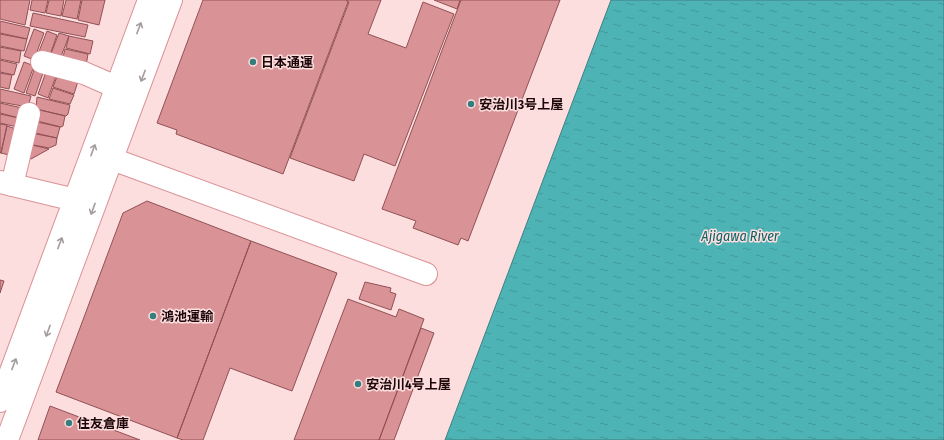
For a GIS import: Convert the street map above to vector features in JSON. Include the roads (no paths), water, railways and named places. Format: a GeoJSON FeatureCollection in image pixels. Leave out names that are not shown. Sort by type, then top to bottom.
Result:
{"type":"FeatureCollection","features":[{"type":"Feature","properties":{"kind":"street"},"geometry":{"type":"LineString","coordinates":[[7,440],[172,0]]}},
{"type":"Feature","properties":{"kind":"street"},"geometry":{"type":"LineString","coordinates":[[0,401],[147,1]]}},
{"type":"Feature","properties":{"kind":"street"},"geometry":{"type":"LineString","coordinates":[[42,62],[84,73],[116,87]]}},
{"type":"Feature","properties":{"kind":"street"},"geometry":{"type":"LineString","coordinates":[[29,114],[6,183],[75,200]]}},
{"type":"Feature","properties":{"kind":"street"},"geometry":{"type":"LineString","coordinates":[[75,200],[112,159]]}},
{"type":"Feature","properties":{"kind":"street"},"geometry":{"type":"LineString","coordinates":[[112,159],[426,274]]}},
{"type":"Feature","properties":{"kind":"water","name":"Ajigawa River"},"geometry":{"type":"Polygon","coordinates":[[[611,0],[944,0],[944,440],[445,440],[611,0]]]}},
{"type":"Feature","properties":{"kind":"place","name":"日本通運"},"geometry":{"type":"Point","coordinates":[253,62]}},
{"type":"Feature","properties":{"kind":"place","name":"安治川3号上屋"},"geometry":{"type":"Point","coordinates":[471,104]}},
{"type":"Feature","properties":{"kind":"place","name":"鴻池運輸"},"geometry":{"type":"Point","coordinates":[153,316]}},
{"type":"Feature","properties":{"kind":"place","name":"安治川4号上屋"},"geometry":{"type":"Point","coordinates":[358,384]}},
{"type":"Feature","properties":{"kind":"place","name":"住友倉庫"},"geometry":{"type":"Point","coordinates":[69,423]}}]}
